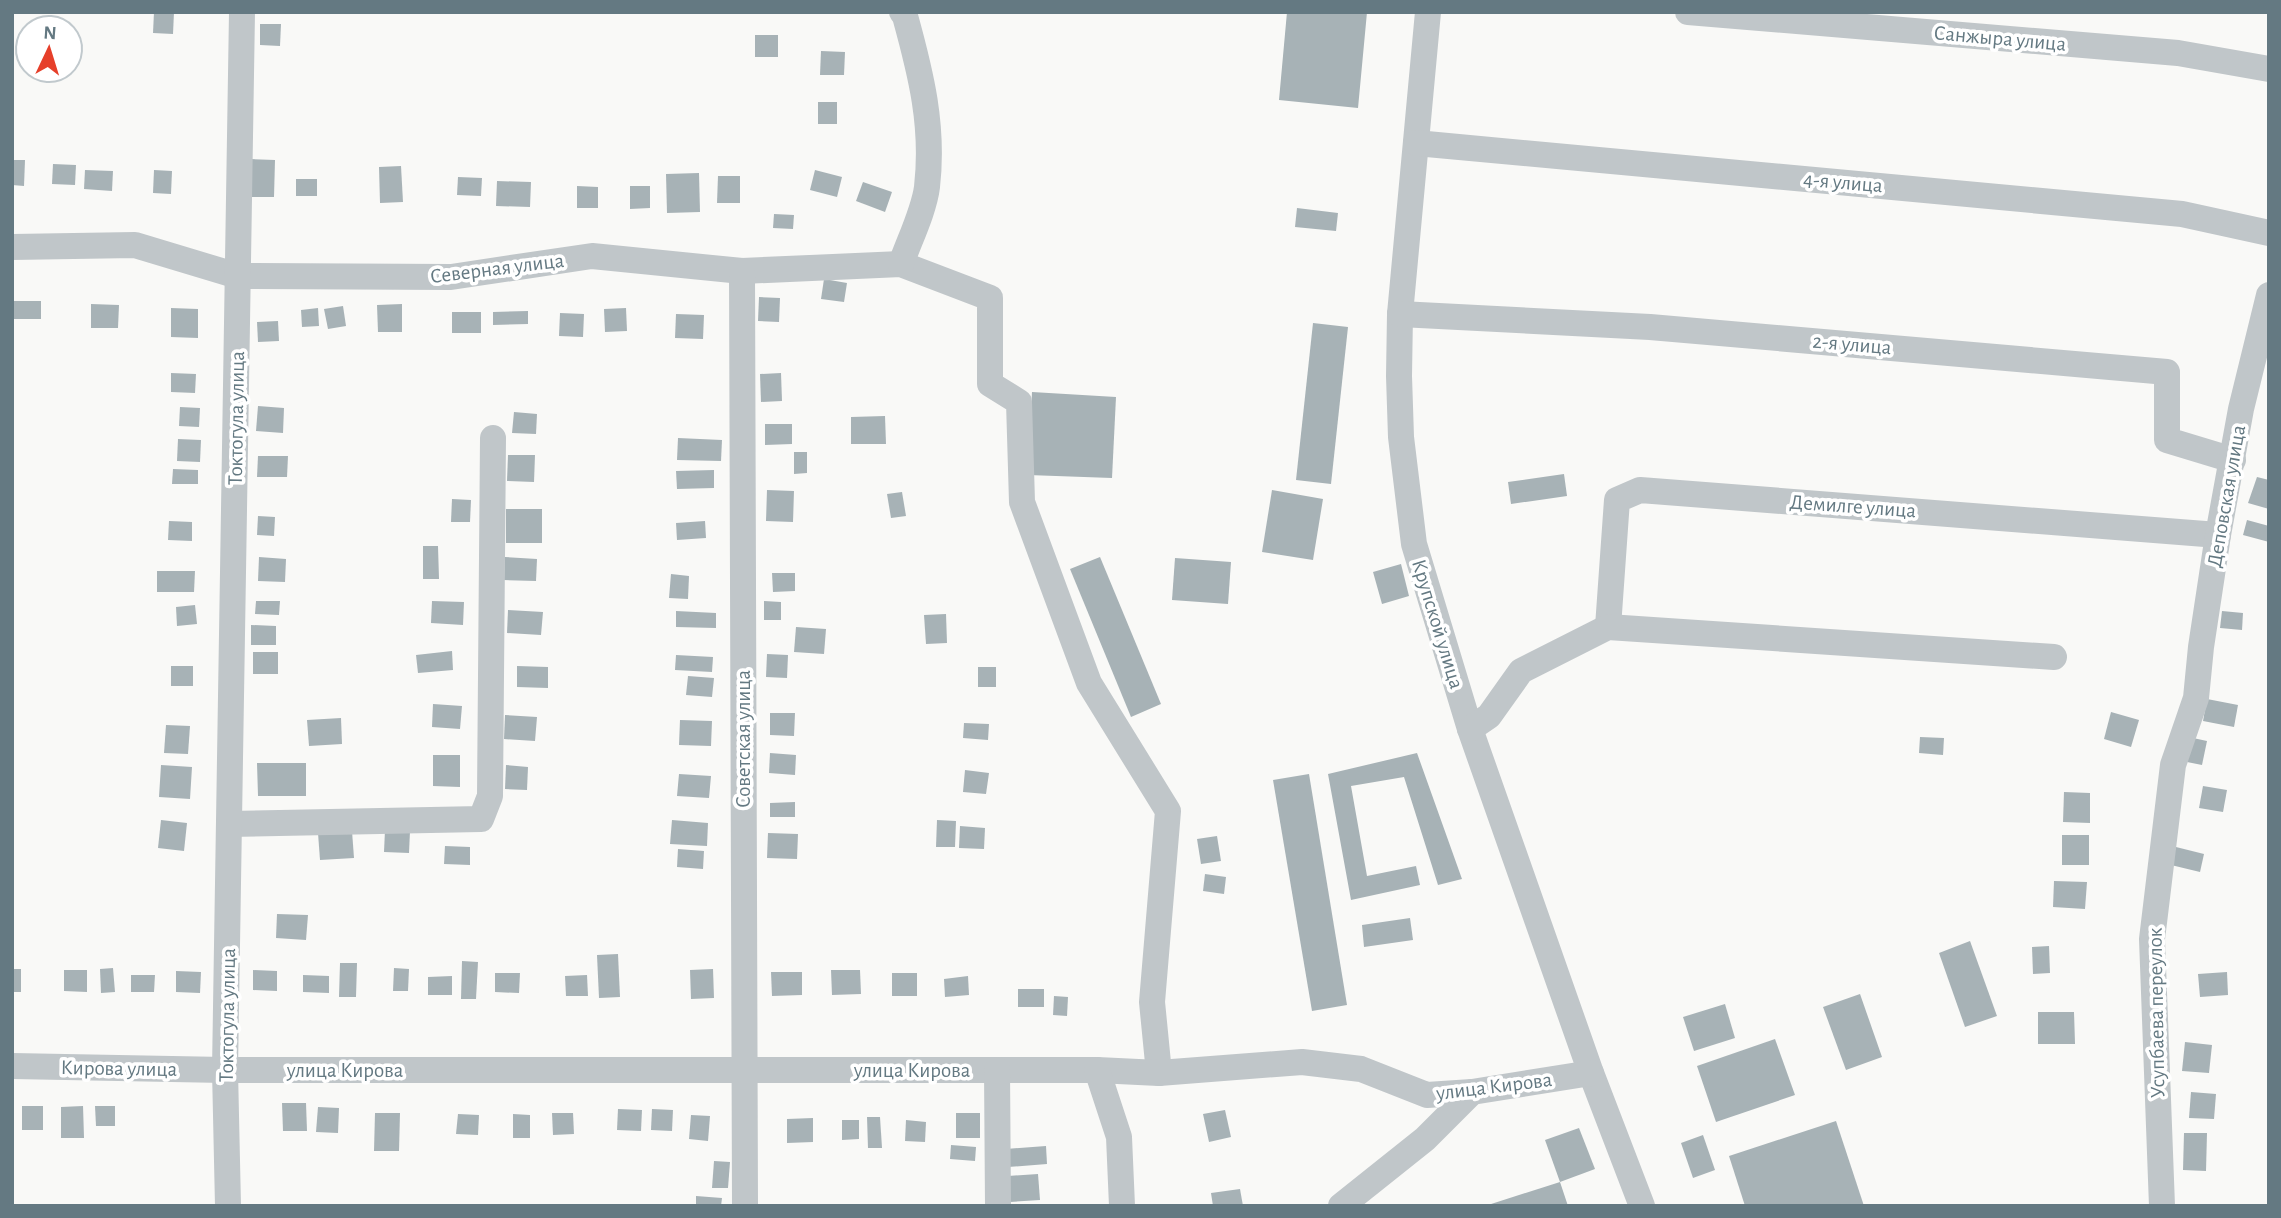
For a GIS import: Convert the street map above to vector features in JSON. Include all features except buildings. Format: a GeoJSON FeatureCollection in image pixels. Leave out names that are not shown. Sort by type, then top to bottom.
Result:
{"type":"FeatureCollection","features":[{"type":"Feature","properties":{"kind":"street","name":"Токтогула улица"},"geometry":{"type":"LineString","coordinates":[[228,1206],[225,1070],[242,12]]}},
{"type":"Feature","properties":{"kind":"street"},"geometry":{"type":"LineString","coordinates":[[902,12],[923,82],[929,137],[926,189],[901,264],[990,298],[990,384],[1019,402],[1022,502],[1089,683],[1168,811],[1152,1002],[1159,1073]]}},
{"type":"Feature","properties":{"kind":"street","name":"Крупской улица"},"geometry":{"type":"LineString","coordinates":[[1428,12],[1401,314],[1399,376],[1401,438],[1414,544],[1470,729],[1591,1073],[1643,1206]]}},
{"type":"Feature","properties":{"kind":"street","name":"Санжыра улица"},"geometry":{"type":"LineString","coordinates":[[1688,12],[2178,53],[2269,69]]}},
{"type":"Feature","properties":{"kind":"street","name":"4-я улица"},"geometry":{"type":"LineString","coordinates":[[1416,143],[2182,214],[2269,233]]}},
{"type":"Feature","properties":{"kind":"street","name":"Северная улица"},"geometry":{"type":"LineString","coordinates":[[12,247],[135,245],[238,276],[451,277],[592,256],[742,271],[901,264]]}},
{"type":"Feature","properties":{"kind":"street","name":"Советская улица"},"geometry":{"type":"LineString","coordinates":[[742,271],[745,1206]]}},
{"type":"Feature","properties":{"kind":"street","name":"Деповская улица"},"geometry":{"type":"LineString","coordinates":[[2196,698],[2218,535],[2241,409],[2269,295]]}},
{"type":"Feature","properties":{"kind":"street","name":"2-я улица"},"geometry":{"type":"LineString","coordinates":[[1401,314],[1650,327],[2167,372],[2167,440],[2233,460]]}},
{"type":"Feature","properties":{"kind":"street"},"geometry":{"type":"LineString","coordinates":[[229,824],[481,819],[490,796],[493,438]]}},
{"type":"Feature","properties":{"kind":"street","name":"Демилге улица"},"geometry":{"type":"LineString","coordinates":[[1608,627],[1617,500],[1640,490],[2218,535]]}},
{"type":"Feature","properties":{"kind":"street"},"geometry":{"type":"LineString","coordinates":[[1470,729],[1489,716],[1521,671],[1608,627],[2054,657]]}},
{"type":"Feature","properties":{"kind":"street","name":"Усупбаева переулок"},"geometry":{"type":"LineString","coordinates":[[2162,1206],[2152,939],[2173,765],[2196,698]]}},
{"type":"Feature","properties":{"kind":"street","name":"улица Кирова"},"geometry":{"type":"LineString","coordinates":[[225,1070],[1097,1070],[1159,1073],[1302,1062],[1361,1069],[1427,1095],[1591,1073]]}},
{"type":"Feature","properties":{"kind":"street","name":"Кирова улица"},"geometry":{"type":"LineString","coordinates":[[12,1066],[225,1070]]}},
{"type":"Feature","properties":{"kind":"street"},"geometry":{"type":"LineString","coordinates":[[997,1070],[998,1206]]}},
{"type":"Feature","properties":{"kind":"street"},"geometry":{"type":"LineString","coordinates":[[1097,1070],[1119,1138],[1122,1206]]}},
{"type":"Feature","properties":{"kind":"street"},"geometry":{"type":"LineString","coordinates":[[1341,1206],[1425,1139],[1472,1091]]}}]}
